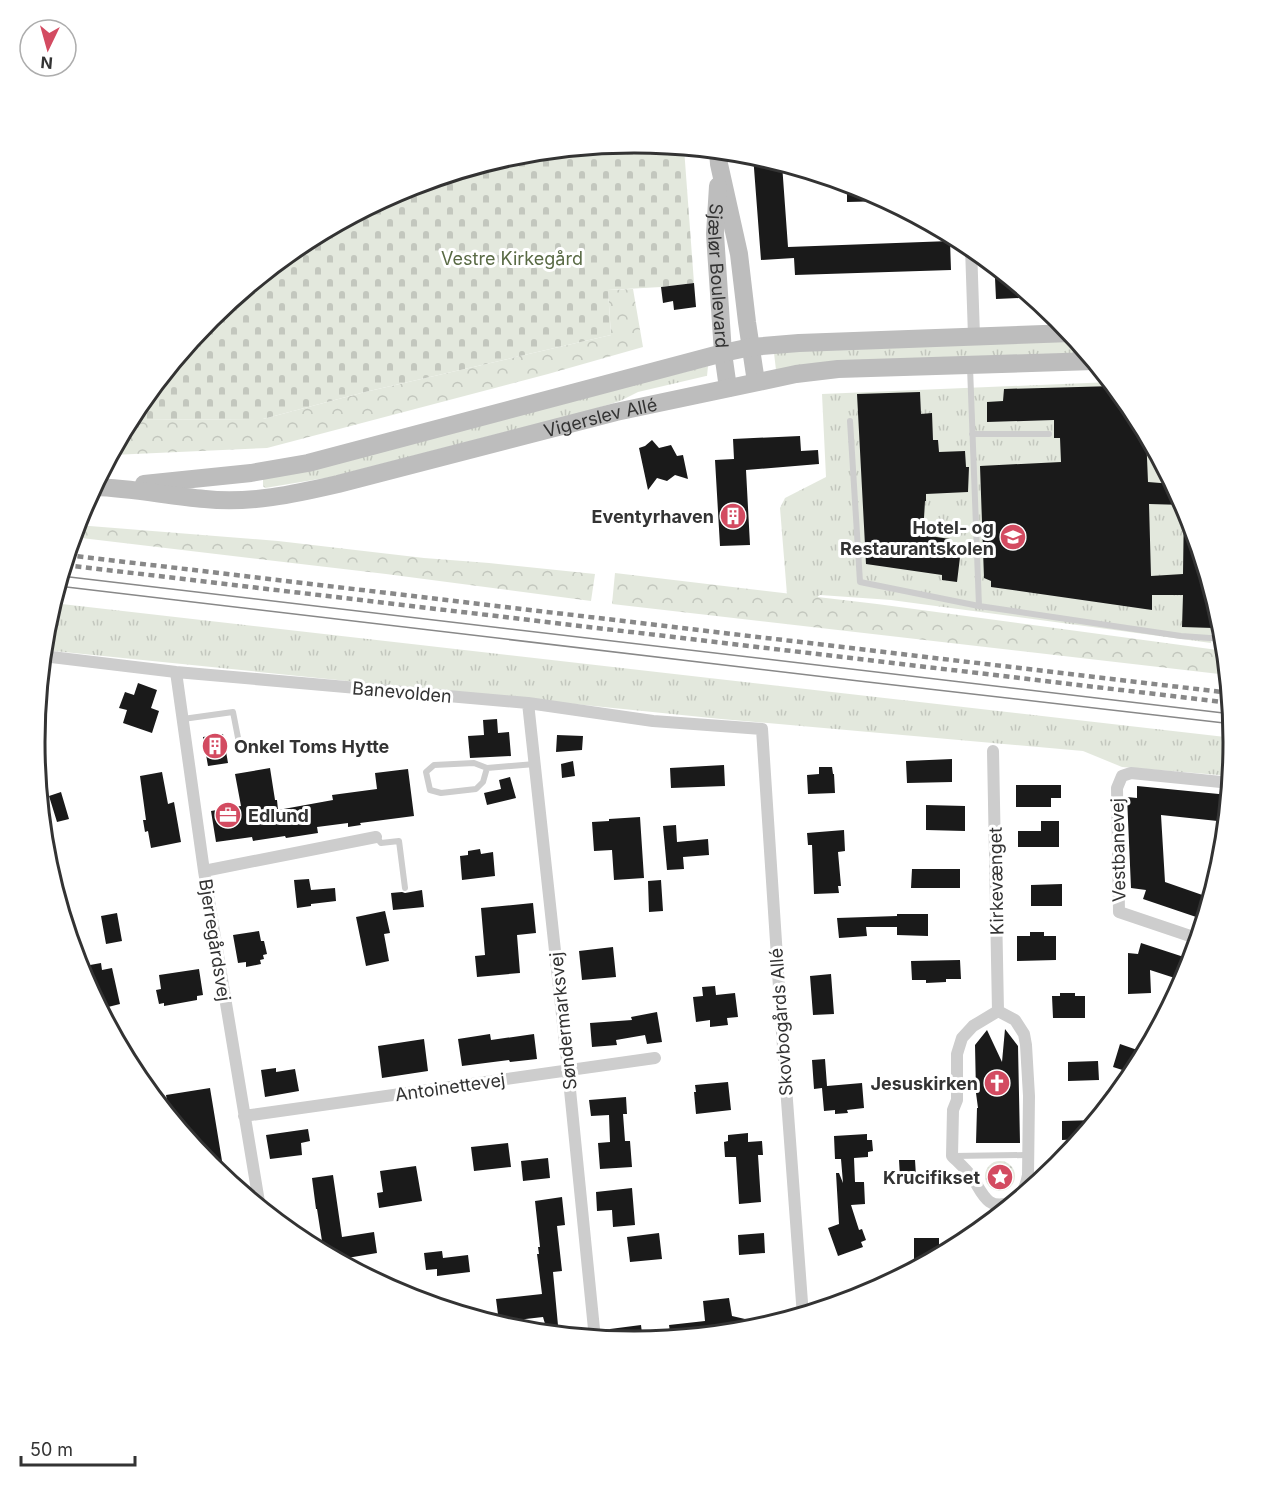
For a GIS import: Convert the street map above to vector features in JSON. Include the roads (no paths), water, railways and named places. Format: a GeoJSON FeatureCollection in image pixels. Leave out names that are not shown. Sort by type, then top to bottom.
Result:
{"type":"FeatureCollection","features":[{"type":"Feature","properties":{"kind":"street","name":"Sjælør Boulevard"},"geometry":{"type":"LineString","coordinates":[[719,160],[739,254],[756,382]]}},
{"type":"Feature","properties":{"kind":"street","name":"Sjælør Boulevard"},"geometry":{"type":"LineString","coordinates":[[719,160],[715,234],[723,353],[728,388]]}},
{"type":"Feature","properties":{"kind":"street"},"geometry":{"type":"LineString","coordinates":[[971,260],[974,336]]}},
{"type":"Feature","properties":{"kind":"street","name":"Vigerslev Allé"},"geometry":{"type":"LineString","coordinates":[[104,487],[250,473],[308,463],[751,347],[799,343],[1058,333]]}},
{"type":"Feature","properties":{"kind":"street","name":"Vigerslev Allé"},"geometry":{"type":"LineString","coordinates":[[104,487],[206,500],[260,498],[302,493],[554,427],[646,405],[796,374],[838,369],[1084,361]]}},
{"type":"Feature","properties":{"kind":"street","name":"Banevolden"},"geometry":{"type":"LineString","coordinates":[[51,657],[176,672],[528,703],[653,721],[762,729]]}},
{"type":"Feature","properties":{"kind":"street","name":"Bjerregårdsvej"},"geometry":{"type":"LineString","coordinates":[[176,672],[204,871],[258,1196]]}},
{"type":"Feature","properties":{"kind":"street","name":"Søndermarksvej"},"geometry":{"type":"LineString","coordinates":[[528,703],[594,1331]]}},
{"type":"Feature","properties":{"kind":"street","name":"Skovbogårds Allé"},"geometry":{"type":"LineString","coordinates":[[762,729],[802,1307]]}},
{"type":"Feature","properties":{"kind":"street","name":"Kirkevænget"},"geometry":{"type":"LineString","coordinates":[[993,751],[998,1011]]}},
{"type":"Feature","properties":{"kind":"street","name":"Vestbanevej"},"geometry":{"type":"LineString","coordinates":[[1191,936],[1119,912],[1117,788],[1122,776],[1131,773],[1223,782]]}},
{"type":"Feature","properties":{"kind":"street"},"geometry":{"type":"LineString","coordinates":[[204,871],[376,837]]}},
{"type":"Feature","properties":{"kind":"street"},"geometry":{"type":"LineString","coordinates":[[997,1207],[984,1197],[970,1175],[952,1156],[953,1110],[957,1100],[957,1054],[962,1038],[973,1026],[998,1011],[1015,1020],[1024,1034],[1026,1045],[1029,1096],[1028,1175],[1025,1184]]}},
{"type":"Feature","properties":{"kind":"street","name":"Antoinettevej"},"geometry":{"type":"LineString","coordinates":[[244,1116],[655,1058]]}},
{"type":"Feature","properties":{"kind":"lane"},"geometry":{"type":"LineString","coordinates":[[970,365],[979,606]]}},
{"type":"Feature","properties":{"kind":"lane"},"geometry":{"type":"LineString","coordinates":[[850,421],[860,582],[979,606],[1181,636],[1215,638]]}},
{"type":"Feature","properties":{"kind":"lane"},"geometry":{"type":"LineString","coordinates":[[972,434],[1049,434]]}},
{"type":"Feature","properties":{"kind":"lane"},"geometry":{"type":"LineString","coordinates":[[182,720],[234,712],[240,748]]}},
{"type":"Feature","properties":{"kind":"lane"},"geometry":{"type":"LineString","coordinates":[[487,768],[483,782],[476,789],[441,793],[430,790],[426,772],[434,765],[474,763],[487,768],[534,764]]}},
{"type":"Feature","properties":{"kind":"lane"},"geometry":{"type":"LineString","coordinates":[[376,837],[381,843],[399,841],[405,888]]}},
{"type":"Feature","properties":{"kind":"lane"},"geometry":{"type":"LineString","coordinates":[[952,1156],[1028,1155]]}},
{"type":"Feature","properties":{"kind":"tram line"},"geometry":{"type":"LineString","coordinates":[[69,577],[1223,713]]}},
{"type":"Feature","properties":{"kind":"tram line"},"geometry":{"type":"LineString","coordinates":[[66,587],[1223,723]]}},
{"type":"Feature","properties":{"kind":"railway"},"geometry":{"type":"LineString","coordinates":[[75,556],[1222,692]]}},
{"type":"Feature","properties":{"kind":"railway"},"geometry":{"type":"LineString","coordinates":[[72,566],[1223,702]]}},
{"type":"Feature","properties":{"kind":"place","name":"Eventyrhaven"},"geometry":{"type":"Point","coordinates":[733,516]}},
{"type":"Feature","properties":{"kind":"place","name":"Hotel- og Restaurantskolen"},"geometry":{"type":"Point","coordinates":[1013,537]}},
{"type":"Feature","properties":{"kind":"place","name":"Onkel Toms Hytte"},"geometry":{"type":"Point","coordinates":[215,746]}},
{"type":"Feature","properties":{"kind":"place","name":"Edlund"},"geometry":{"type":"Point","coordinates":[228,815]}},
{"type":"Feature","properties":{"kind":"place","name":"Jesuskirken"},"geometry":{"type":"Point","coordinates":[997,1083]}},
{"type":"Feature","properties":{"kind":"place","name":"Krucifikset"},"geometry":{"type":"Point","coordinates":[1000,1177]}},
{"type":"Feature","properties":{"kind":"park label","name":"Vestre Kirkegård"},"geometry":{"type":"Point","coordinates":[512,258]}}]}
